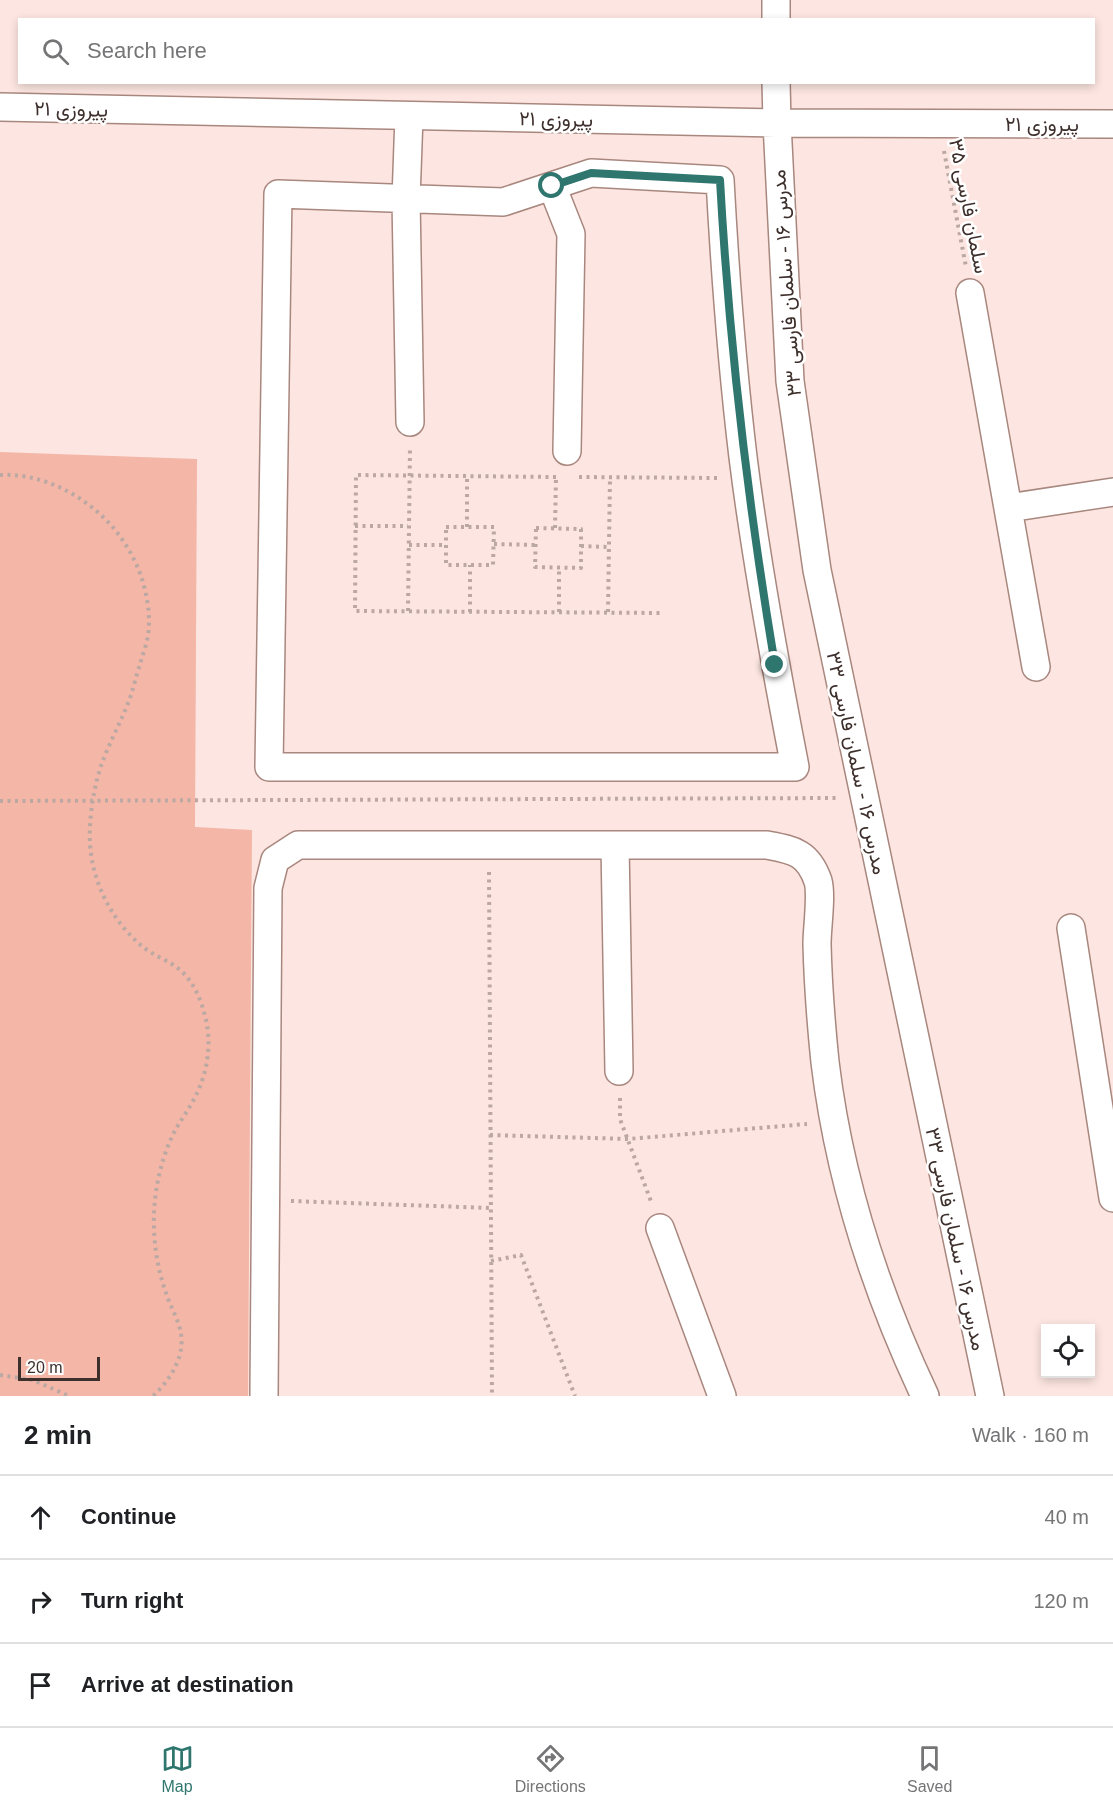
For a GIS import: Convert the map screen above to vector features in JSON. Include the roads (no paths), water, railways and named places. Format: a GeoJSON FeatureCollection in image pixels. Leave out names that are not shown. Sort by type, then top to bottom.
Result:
{"type":"FeatureCollection","features":[{"type":"Feature","properties":{"kind":"street"},"geometry":{"type":"LineString","coordinates":[[776,0],[776,18]]}},
{"type":"Feature","properties":{"kind":"street","name":"مدرس ۱۶ - سلمان فارسی ۳۳"},"geometry":{"type":"LineString","coordinates":[[776,84],[790,381],[817,570],[990,1396]]}},
{"type":"Feature","properties":{"kind":"street","name":"پیروزی ۲۱"},"geometry":{"type":"LineString","coordinates":[[0,107],[777,123],[1113,124]]}},
{"type":"Feature","properties":{"kind":"street"},"geometry":{"type":"LineString","coordinates":[[409,116],[406,199],[410,422]]}},
{"type":"Feature","properties":{"kind":"street"},"geometry":{"type":"LineString","coordinates":[[591,173],[720,180],[731,343],[746,478],[767,619],[795,767],[269,767],[278,194],[406,199],[502,202],[591,173]]}},
{"type":"Feature","properties":{"kind":"street"},"geometry":{"type":"LineString","coordinates":[[552,186],[570,234],[567,464]]}},
{"type":"Feature","properties":{"kind":"street"},"geometry":{"type":"LineString","coordinates":[[970,293],[1036,668]]}},
{"type":"Feature","properties":{"kind":"street"},"geometry":{"type":"LineString","coordinates":[[1008,508],[1113,492]]}},
{"type":"Feature","properties":{"kind":"street"},"geometry":{"type":"LineString","coordinates":[[264,1396],[268,888],[275,860],[298,844],[766,845],[793,850],[809,861],[819,883],[817,943],[825,1063],[846,1179],[862,1236],[898,1335],[925,1396]]}},
{"type":"Feature","properties":{"kind":"street"},"geometry":{"type":"LineString","coordinates":[[615,845],[619,1071]]}},
{"type":"Feature","properties":{"kind":"street"},"geometry":{"type":"LineString","coordinates":[[1071,928],[1104,1077],[1113,1198]]}},
{"type":"Feature","properties":{"kind":"street"},"geometry":{"type":"LineString","coordinates":[[660,1228],[722,1396]]}}]}
